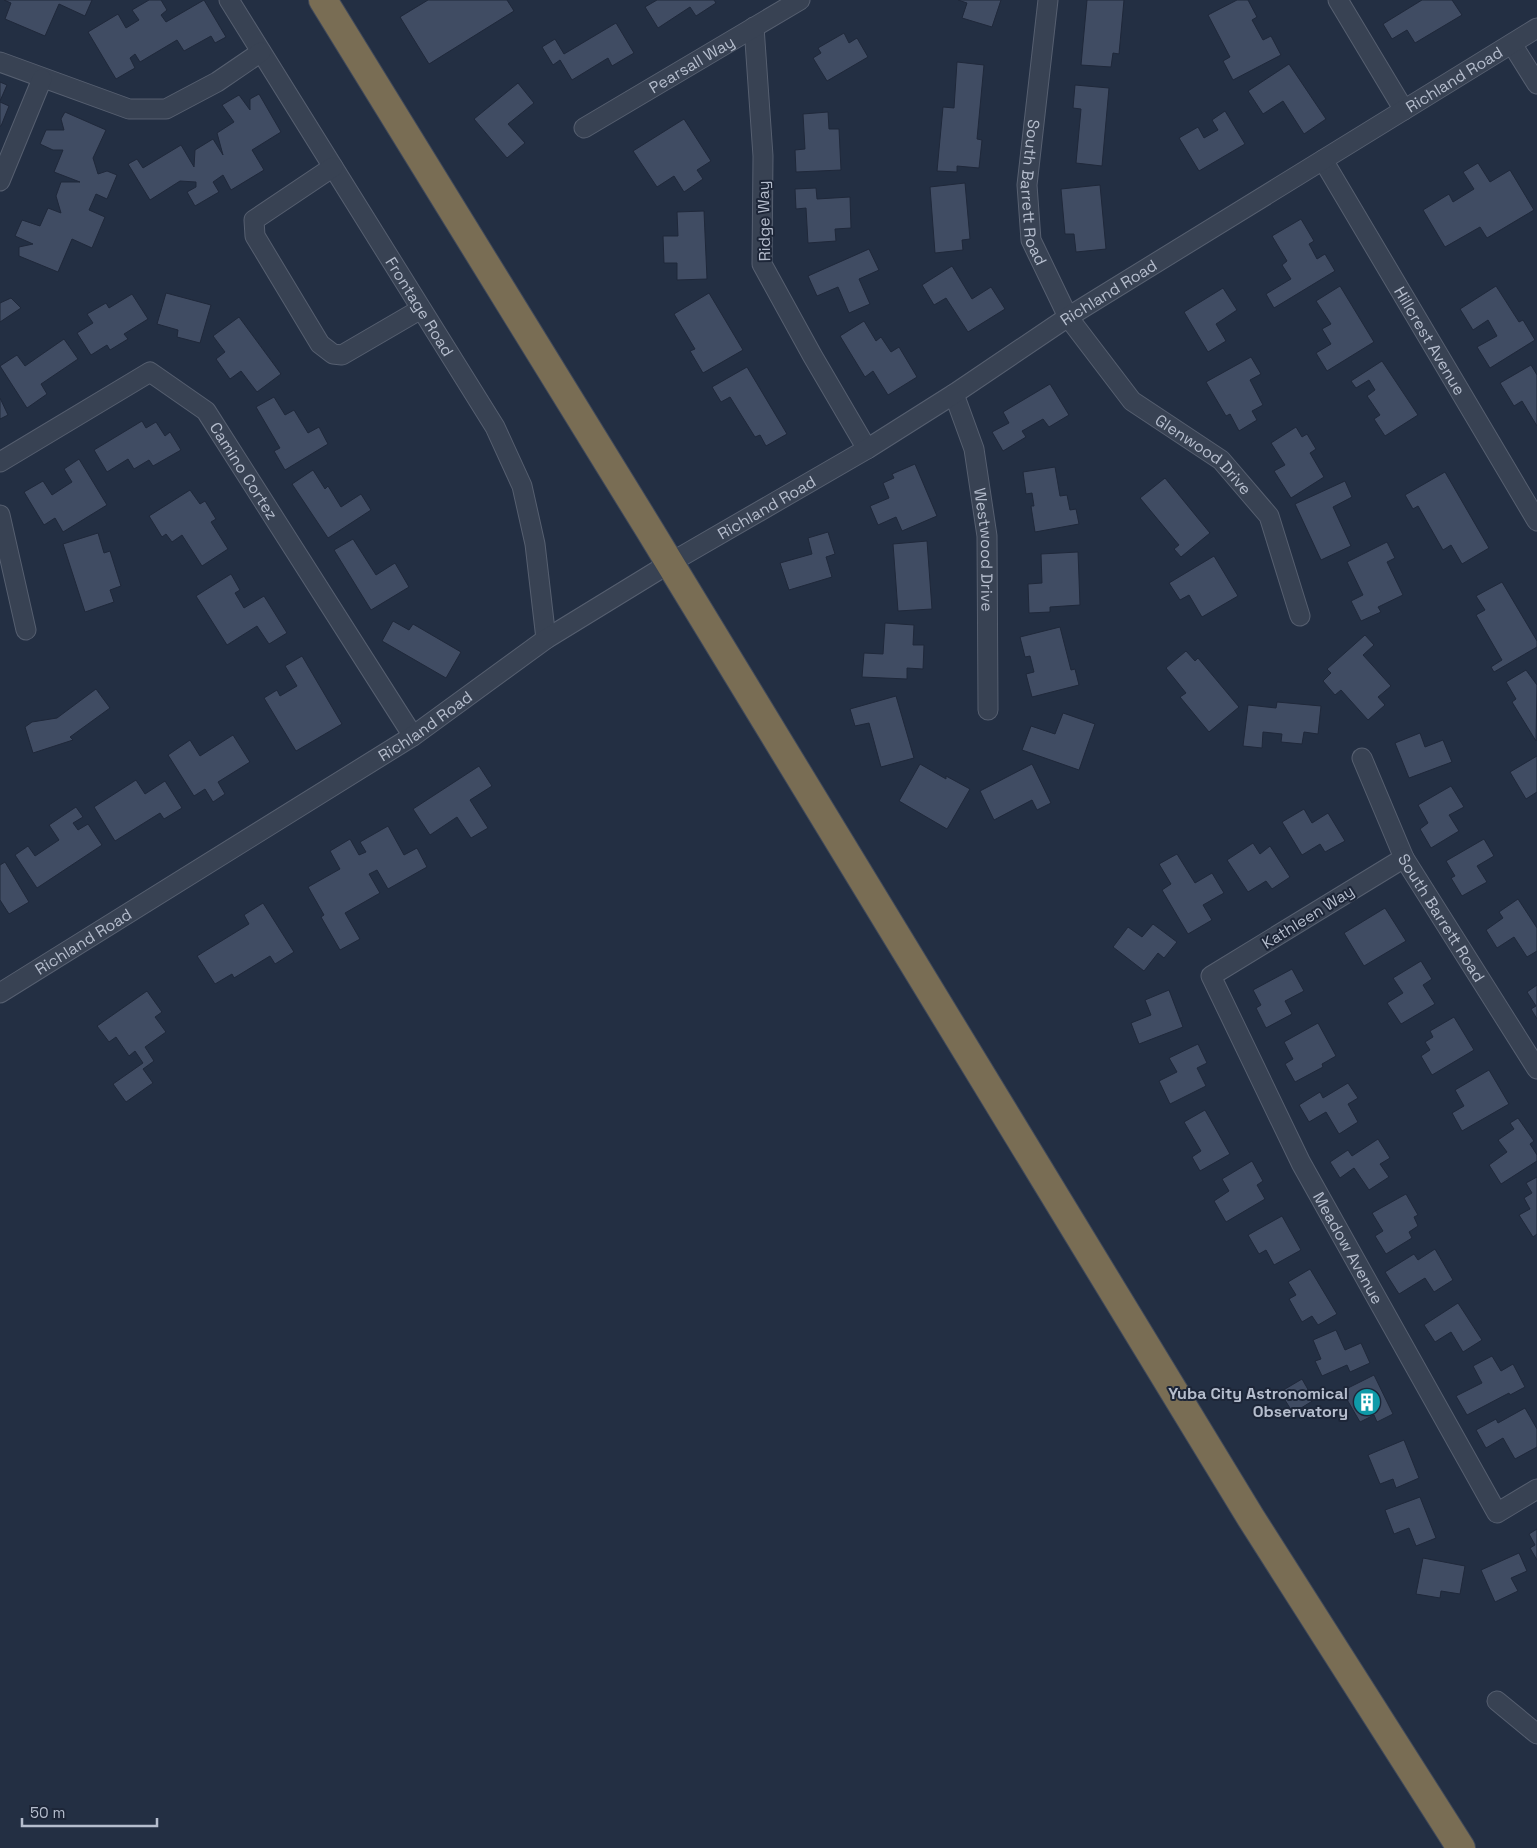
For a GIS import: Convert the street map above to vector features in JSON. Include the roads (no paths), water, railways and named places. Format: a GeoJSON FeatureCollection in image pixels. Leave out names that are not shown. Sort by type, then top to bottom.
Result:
{"type":"FeatureCollection","features":[{"type":"Feature","properties":{"kind":"highway"},"geometry":{"type":"LineString","coordinates":[[324,0],[670,563],[1251,1518],[1461,1848]]}},
{"type":"Feature","properties":{"kind":"street","name":"Frontage Road"},"geometry":{"type":"LineString","coordinates":[[229,0],[495,427],[522,486],[535,544],[546,639]]}},
{"type":"Feature","properties":{"kind":"street","name":"Pearsall Way"},"geometry":{"type":"LineString","coordinates":[[584,128],[800,0]]}},
{"type":"Feature","properties":{"kind":"street","name":"South Barrett Road"},"geometry":{"type":"LineString","coordinates":[[1048,0],[1027,185],[1031,240],[1068,318]]}},
{"type":"Feature","properties":{"kind":"street"},"geometry":{"type":"LineString","coordinates":[[1338,0],[1404,110]]}},
{"type":"Feature","properties":{"kind":"street","name":"Ridge Way"},"geometry":{"type":"LineString","coordinates":[[754,27],[763,156],[762,264],[867,449]]}},
{"type":"Feature","properties":{"kind":"street","name":"Richland Road"},"geometry":{"type":"LineString","coordinates":[[0,993],[413,736],[546,639],[670,563],[867,449],[1068,318],[1537,28]]}},
{"type":"Feature","properties":{"kind":"street"},"geometry":{"type":"LineString","coordinates":[[1512,44],[1537,84]]}},
{"type":"Feature","properties":{"kind":"street"},"geometry":{"type":"LineString","coordinates":[[0,62],[42,79],[129,109],[166,109],[217,82],[261,52]]}},
{"type":"Feature","properties":{"kind":"street"},"geometry":{"type":"LineString","coordinates":[[0,182],[42,79]]}},
{"type":"Feature","properties":{"kind":"street","name":"Hillcrest Avenue"},"geometry":{"type":"LineString","coordinates":[[1324,160],[1537,521]]}},
{"type":"Feature","properties":{"kind":"street"},"geometry":{"type":"LineString","coordinates":[[333,167],[254,220],[254,236],[320,344],[333,354],[342,355],[421,309]]}},
{"type":"Feature","properties":{"kind":"street","name":"Glenwood Drive"},"geometry":{"type":"LineString","coordinates":[[1068,318],[1132,401],[1221,460],[1269,516],[1300,616]]}},
{"type":"Feature","properties":{"kind":"street","name":"Camino Cortez"},"geometry":{"type":"LineString","coordinates":[[0,462],[150,372],[206,411],[413,736]]}},
{"type":"Feature","properties":{"kind":"street","name":"Westwood Drive"},"geometry":{"type":"LineString","coordinates":[[954,394],[974,449],[988,536],[988,710]]}},
{"type":"Feature","properties":{"kind":"street"},"geometry":{"type":"LineString","coordinates":[[0,515],[26,630]]}},
{"type":"Feature","properties":{"kind":"street","name":"South Barrett Road"},"geometry":{"type":"LineString","coordinates":[[1362,758],[1404,858],[1537,1069]]}},
{"type":"Feature","properties":{"kind":"street","name":"Kathleen Way"},"geometry":{"type":"LineString","coordinates":[[1211,976],[1404,858]]}},
{"type":"Feature","properties":{"kind":"street","name":"Meadow Avenue"},"geometry":{"type":"LineString","coordinates":[[1211,976],[1301,1163],[1497,1514],[1537,1488]]}},
{"type":"Feature","properties":{"kind":"street"},"geometry":{"type":"LineString","coordinates":[[1497,1701],[1537,1734]]}},
{"type":"Feature","properties":{"kind":"place","name":"Yuba City Astronomical Observatory"},"geometry":{"type":"Point","coordinates":[1367,1402]}}]}
